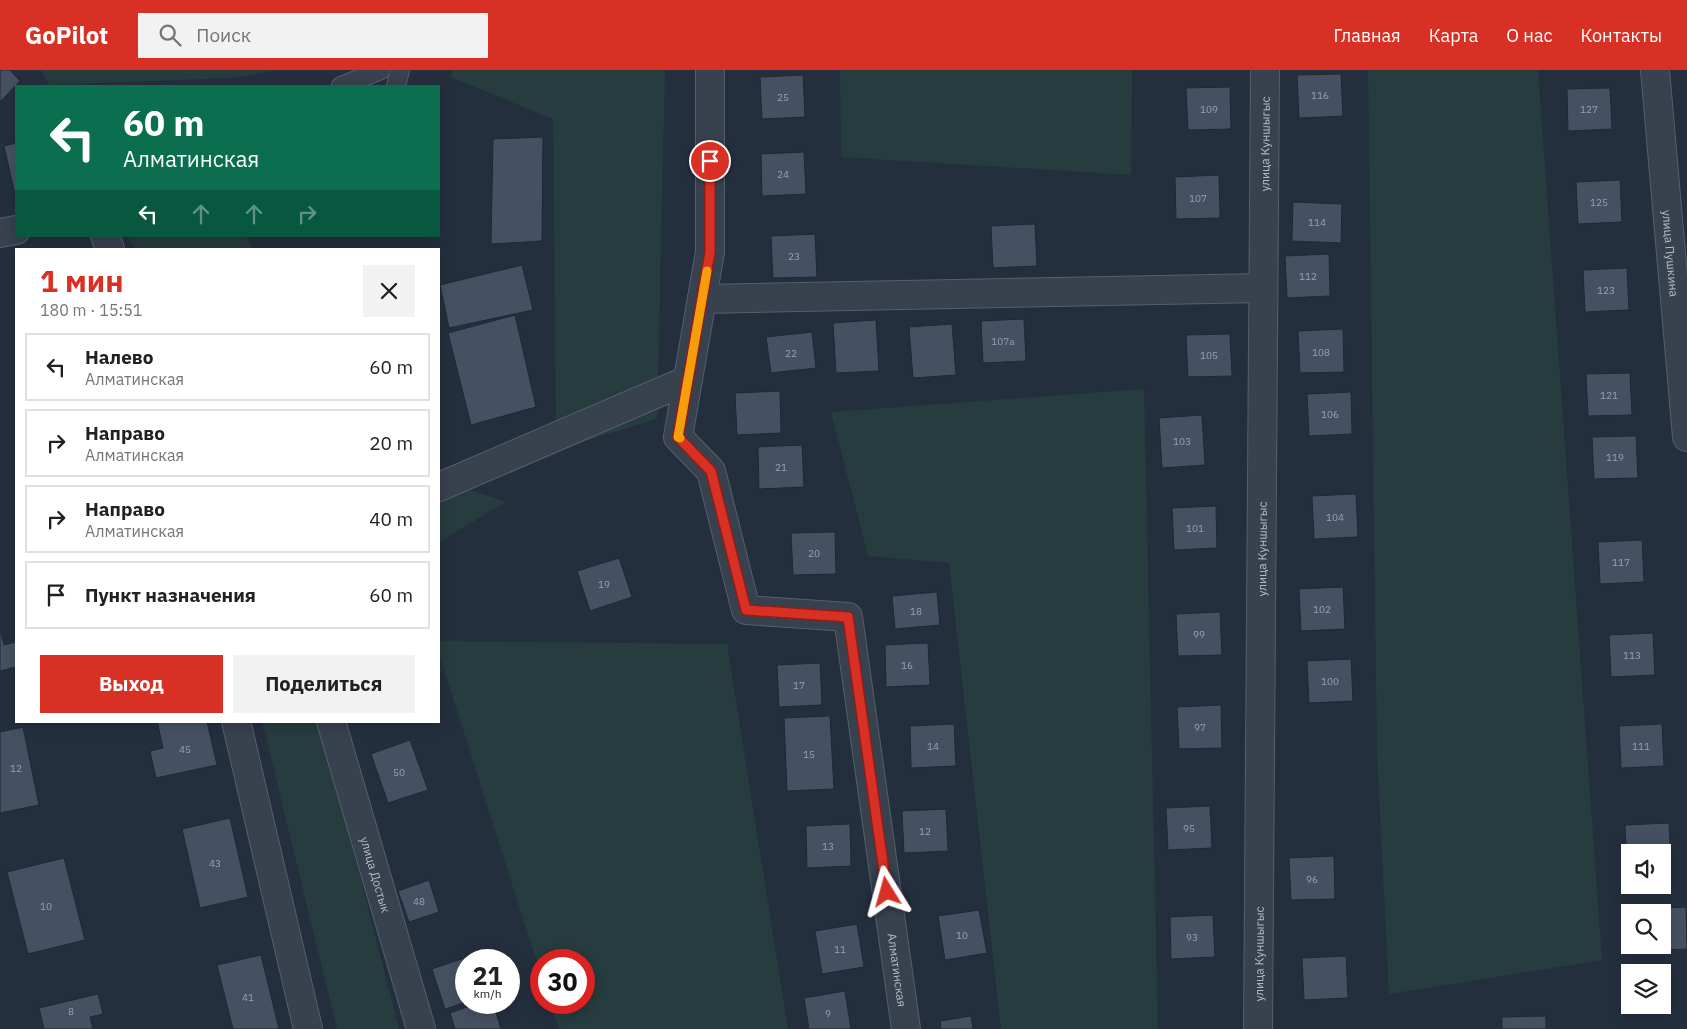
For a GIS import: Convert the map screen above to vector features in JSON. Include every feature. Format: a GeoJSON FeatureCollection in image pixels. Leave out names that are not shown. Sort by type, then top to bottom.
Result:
{"type":"FeatureCollection","features":[{"type":"Feature","properties":{"kind":"street","name":"Алматинская"},"geometry":{"type":"LineString","coordinates":[[710,70],[710,252],[678,437],[711,471],[746,610],[848,617],[906,1029]]}},
{"type":"Feature","properties":{"kind":"street","name":"улица Куншыгыс"},"geometry":{"type":"LineString","coordinates":[[1258,1029],[1265,70]]}},
{"type":"Feature","properties":{"kind":"street","name":"улица Пушкина"},"geometry":{"type":"LineString","coordinates":[[1655,70],[1687,437]]}},
{"type":"Feature","properties":{"kind":"street"},"geometry":{"type":"LineString","coordinates":[[0,233],[15,230]]}},
{"type":"Feature","properties":{"kind":"street"},"geometry":{"type":"LineString","coordinates":[[702,300],[1264,288]]}},
{"type":"Feature","properties":{"kind":"street"},"geometry":{"type":"LineString","coordinates":[[440,487],[688,380]]}},
{"type":"Feature","properties":{"kind":"street"},"geometry":{"type":"LineString","coordinates":[[236,723],[308,1029]]}},
{"type":"Feature","properties":{"kind":"street","name":"улица Достык"},"geometry":{"type":"LineString","coordinates":[[332,723],[421,1029]]}},
{"type":"Feature","properties":{"kind":"lane"},"geometry":{"type":"LineString","coordinates":[[344,85],[381,70]]}},
{"type":"Feature","properties":{"kind":"lane"},"geometry":{"type":"LineString","coordinates":[[396,85],[400,70]]}},
{"type":"Feature","properties":{"kind":"green space"},"geometry":{"type":"Polygon","coordinates":[[[41,70],[277,70],[232,78],[49,85],[41,70]]]}},
{"type":"Feature","properties":{"kind":"green space"},"geometry":{"type":"Polygon","coordinates":[[[453,70],[665,70],[657,419],[556,450],[553,119],[450,77],[453,70]]]}},
{"type":"Feature","properties":{"kind":"green space"},"geometry":{"type":"Polygon","coordinates":[[[840,70],[1132,70],[1131,175],[841,157],[840,70]]]}},
{"type":"Feature","properties":{"kind":"green space"},"geometry":{"type":"Polygon","coordinates":[[[1368,70],[1538,70],[1602,960],[1389,994],[1377,753],[1368,70]]]}},
{"type":"Feature","properties":{"kind":"green space"},"geometry":{"type":"Polygon","coordinates":[[[128,237],[247,237],[252,248],[134,248],[128,237]]]}},
{"type":"Feature","properties":{"kind":"green space"},"geometry":{"type":"Polygon","coordinates":[[[1144,389],[1158,1029],[1001,1029],[949,563],[868,556],[831,412],[1144,389]]]}},
{"type":"Feature","properties":{"kind":"green space"},"geometry":{"type":"Polygon","coordinates":[[[451,483],[506,502],[440,541],[440,489],[451,483]]]}},
{"type":"Feature","properties":{"kind":"green space"},"geometry":{"type":"Polygon","coordinates":[[[440,641],[727,644],[788,1029],[559,1029],[554,1014],[595,1014],[595,949],[533,949],[440,657],[440,641]]]}},
{"type":"Feature","properties":{"kind":"green space"},"geometry":{"type":"Polygon","coordinates":[[[262,723],[321,723],[399,1029],[337,1029],[262,723]]]}},
{"type":"Feature","properties":{"kind":"building"},"geometry":{"type":"Polygon","coordinates":[[[0,70],[10,70],[20,81],[0,102],[0,70]]]}},
{"type":"Feature","properties":{"kind":"building"},"geometry":{"type":"Polygon","coordinates":[[[1341,74],[1343,116],[1299,118],[1297,75],[1341,74]]]}},
{"type":"Feature","properties":{"kind":"building"},"geometry":{"type":"Polygon","coordinates":[[[803,75],[805,117],[762,119],[760,77],[803,75]]]}},
{"type":"Feature","properties":{"kind":"building"},"geometry":{"type":"Polygon","coordinates":[[[1230,87],[1231,129],[1188,130],[1186,88],[1230,87]]]}},
{"type":"Feature","properties":{"kind":"building"},"geometry":{"type":"Polygon","coordinates":[[[1610,88],[1612,129],[1568,131],[1567,89],[1610,88]]]}},
{"type":"Feature","properties":{"kind":"building"},"geometry":{"type":"Polygon","coordinates":[[[543,137],[542,241],[491,244],[493,139],[543,137]]]}},
{"type":"Feature","properties":{"kind":"building"},"geometry":{"type":"Polygon","coordinates":[[[15,143],[15,195],[4,146],[15,143]]]}},
{"type":"Feature","properties":{"kind":"building"},"geometry":{"type":"Polygon","coordinates":[[[804,152],[806,194],[762,196],[761,154],[804,152]]]}},
{"type":"Feature","properties":{"kind":"building"},"geometry":{"type":"Polygon","coordinates":[[[1219,175],[1220,218],[1176,219],[1175,177],[1219,175]]]}},
{"type":"Feature","properties":{"kind":"building"},"geometry":{"type":"Polygon","coordinates":[[[1620,180],[1622,222],[1578,224],[1576,182],[1620,180]]]}},
{"type":"Feature","properties":{"kind":"building"},"geometry":{"type":"Polygon","coordinates":[[[1293,202],[1342,204],[1341,243],[1292,241],[1293,202]]]}},
{"type":"Feature","properties":{"kind":"building"},"geometry":{"type":"Polygon","coordinates":[[[1035,224],[1037,266],[993,268],[991,226],[1035,224]]]}},
{"type":"Feature","properties":{"kind":"building"},"geometry":{"type":"Polygon","coordinates":[[[815,234],[817,277],[773,278],[771,236],[815,234]]]}},
{"type":"Feature","properties":{"kind":"building"},"geometry":{"type":"Polygon","coordinates":[[[1329,254],[1330,296],[1287,298],[1285,256],[1329,254]]]}},
{"type":"Feature","properties":{"kind":"building"},"geometry":{"type":"Polygon","coordinates":[[[522,265],[533,310],[449,328],[440,285],[522,265]]]}},
{"type":"Feature","properties":{"kind":"building"},"geometry":{"type":"Polygon","coordinates":[[[1627,268],[1629,310],[1585,312],[1583,270],[1627,268]]]}},
{"type":"Feature","properties":{"kind":"building"},"geometry":{"type":"Polygon","coordinates":[[[515,315],[536,407],[471,425],[448,333],[515,315]]]}},
{"type":"Feature","properties":{"kind":"building"},"geometry":{"type":"Polygon","coordinates":[[[1024,319],[1026,361],[983,363],[981,321],[1024,319]]]}},
{"type":"Feature","properties":{"kind":"building"},"geometry":{"type":"Polygon","coordinates":[[[876,320],[879,371],[836,373],[833,323],[876,320]]]}},
{"type":"Feature","properties":{"kind":"building"},"geometry":{"type":"Polygon","coordinates":[[[952,324],[956,375],[913,378],[909,327],[952,324]]]}},
{"type":"Feature","properties":{"kind":"building"},"geometry":{"type":"Polygon","coordinates":[[[1343,329],[1344,372],[1300,373],[1298,331],[1343,329]]]}},
{"type":"Feature","properties":{"kind":"building"},"geometry":{"type":"Polygon","coordinates":[[[812,332],[816,368],[771,373],[766,337],[812,332]]]}},
{"type":"Feature","properties":{"kind":"building"},"geometry":{"type":"Polygon","coordinates":[[[1230,334],[1232,376],[1188,377],[1186,335],[1230,334]]]}},
{"type":"Feature","properties":{"kind":"building"},"geometry":{"type":"Polygon","coordinates":[[[1630,373],[1632,415],[1588,416],[1586,374],[1630,373]]]}},
{"type":"Feature","properties":{"kind":"building"},"geometry":{"type":"Polygon","coordinates":[[[780,391],[781,433],[737,435],[735,393],[780,391]]]}},
{"type":"Feature","properties":{"kind":"building"},"geometry":{"type":"Polygon","coordinates":[[[1351,392],[1352,434],[1309,436],[1307,394],[1351,392]]]}},
{"type":"Feature","properties":{"kind":"building"},"geometry":{"type":"Polygon","coordinates":[[[1202,415],[1205,465],[1162,468],[1159,418],[1202,415]]]}},
{"type":"Feature","properties":{"kind":"building"},"geometry":{"type":"Polygon","coordinates":[[[1636,436],[1638,478],[1594,479],[1592,437],[1636,436]]]}},
{"type":"Feature","properties":{"kind":"building"},"geometry":{"type":"Polygon","coordinates":[[[802,445],[804,487],[759,489],[758,447],[802,445]]]}},
{"type":"Feature","properties":{"kind":"building"},"geometry":{"type":"Polygon","coordinates":[[[1356,494],[1358,537],[1314,539],[1312,496],[1356,494]]]}},
{"type":"Feature","properties":{"kind":"building"},"geometry":{"type":"Polygon","coordinates":[[[1216,506],[1217,548],[1174,550],[1172,508],[1216,506]]]}},
{"type":"Feature","properties":{"kind":"building"},"geometry":{"type":"Polygon","coordinates":[[[835,532],[836,574],[793,575],[791,533],[835,532]]]}},
{"type":"Feature","properties":{"kind":"building"},"geometry":{"type":"Polygon","coordinates":[[[1642,540],[1644,582],[1600,584],[1598,542],[1642,540]]]}},
{"type":"Feature","properties":{"kind":"building"},"geometry":{"type":"Polygon","coordinates":[[[619,558],[632,597],[590,611],[577,571],[619,558]]]}},
{"type":"Feature","properties":{"kind":"building"},"geometry":{"type":"Polygon","coordinates":[[[1343,587],[1345,629],[1301,631],[1299,589],[1343,587]]]}},
{"type":"Feature","properties":{"kind":"building"},"geometry":{"type":"Polygon","coordinates":[[[937,592],[940,625],[895,629],[892,596],[937,592]]]}},
{"type":"Feature","properties":{"kind":"building"},"geometry":{"type":"Polygon","coordinates":[[[1220,612],[1222,655],[1178,656],[1176,614],[1220,612]]]}},
{"type":"Feature","properties":{"kind":"building"},"geometry":{"type":"Polygon","coordinates":[[[0,629],[4,645],[15,642],[15,667],[0,671],[0,629]]]}},
{"type":"Feature","properties":{"kind":"building"},"geometry":{"type":"Polygon","coordinates":[[[1653,633],[1655,675],[1611,677],[1609,635],[1653,633]]]}},
{"type":"Feature","properties":{"kind":"building"},"geometry":{"type":"Polygon","coordinates":[[[928,643],[930,685],[886,687],[885,645],[928,643]]]}},
{"type":"Feature","properties":{"kind":"building"},"geometry":{"type":"Polygon","coordinates":[[[1351,659],[1353,701],[1309,703],[1307,661],[1351,659]]]}},
{"type":"Feature","properties":{"kind":"building"},"geometry":{"type":"Polygon","coordinates":[[[820,663],[822,705],[779,707],[777,665],[820,663]]]}},
{"type":"Feature","properties":{"kind":"building"},"geometry":{"type":"Polygon","coordinates":[[[1221,705],[1222,748],[1179,749],[1177,707],[1221,705]]]}},
{"type":"Feature","properties":{"kind":"building"},"geometry":{"type":"Polygon","coordinates":[[[830,716],[834,789],[787,791],[784,718],[830,716]]]}},
{"type":"Feature","properties":{"kind":"building"},"geometry":{"type":"Polygon","coordinates":[[[157,723],[207,723],[217,765],[156,778],[150,751],[163,748],[157,723]]]}},
{"type":"Feature","properties":{"kind":"building"},"geometry":{"type":"Polygon","coordinates":[[[954,724],[956,766],[911,768],[910,726],[954,724]]]}},
{"type":"Feature","properties":{"kind":"building"},"geometry":{"type":"Polygon","coordinates":[[[1662,724],[1664,766],[1621,768],[1619,726],[1662,724]]]}},
{"type":"Feature","properties":{"kind":"building"},"geometry":{"type":"Polygon","coordinates":[[[23,727],[39,805],[0,813],[0,732],[23,727]]]}},
{"type":"Feature","properties":{"kind":"building"},"geometry":{"type":"Polygon","coordinates":[[[410,740],[428,790],[388,803],[371,754],[410,740]]]}},
{"type":"Feature","properties":{"kind":"building"},"geometry":{"type":"Polygon","coordinates":[[[1210,806],[1212,848],[1168,850],[1166,808],[1210,806]]]}},
{"type":"Feature","properties":{"kind":"building"},"geometry":{"type":"Polygon","coordinates":[[[946,809],[948,851],[904,853],[902,811],[946,809]]]}},
{"type":"Feature","properties":{"kind":"building"},"geometry":{"type":"Polygon","coordinates":[[[230,818],[248,897],[200,908],[182,829],[230,818]]]}},
{"type":"Feature","properties":{"kind":"building"},"geometry":{"type":"Polygon","coordinates":[[[1669,823],[1670,844],[1626,844],[1625,825],[1669,823]]]}},
{"type":"Feature","properties":{"kind":"building"},"geometry":{"type":"Polygon","coordinates":[[[850,824],[851,866],[807,868],[806,826],[850,824]]]}},
{"type":"Feature","properties":{"kind":"building"},"geometry":{"type":"Polygon","coordinates":[[[1334,856],[1335,899],[1291,900],[1289,858],[1334,856]]]}},
{"type":"Feature","properties":{"kind":"building"},"geometry":{"type":"Polygon","coordinates":[[[64,858],[85,940],[28,954],[7,872],[64,858]]]}},
{"type":"Feature","properties":{"kind":"building"},"geometry":{"type":"Polygon","coordinates":[[[429,880],[439,912],[409,922],[398,891],[429,880]]]}},
{"type":"Feature","properties":{"kind":"building"},"geometry":{"type":"Polygon","coordinates":[[[1686,907],[1687,949],[1671,950],[1671,908],[1686,907]]]}},
{"type":"Feature","properties":{"kind":"building"},"geometry":{"type":"Polygon","coordinates":[[[979,910],[987,953],[945,960],[938,916],[979,910]]]}},
{"type":"Feature","properties":{"kind":"building"},"geometry":{"type":"Polygon","coordinates":[[[1213,915],[1215,957],[1171,959],[1170,917],[1213,915]]]}},
{"type":"Feature","properties":{"kind":"building"},"geometry":{"type":"Polygon","coordinates":[[[857,924],[864,967],[822,974],[815,931],[857,924]]]}},
{"type":"Feature","properties":{"kind":"building"},"geometry":{"type":"Polygon","coordinates":[[[261,955],[279,1029],[233,1029],[217,965],[261,955]]]}},
{"type":"Feature","properties":{"kind":"building"},"geometry":{"type":"Polygon","coordinates":[[[1346,956],[1348,998],[1304,1000],[1302,958],[1346,956]]]}},
{"type":"Feature","properties":{"kind":"building"},"geometry":{"type":"Polygon","coordinates":[[[455,961],[455,1006],[445,1009],[432,969],[455,961]]]}},
{"type":"Feature","properties":{"kind":"building"},"geometry":{"type":"Polygon","coordinates":[[[845,991],[851,1029],[809,1029],[804,998],[845,991]]]}},
{"type":"Feature","properties":{"kind":"building"},"geometry":{"type":"Polygon","coordinates":[[[98,994],[103,1014],[90,1017],[93,1029],[44,1029],[39,1008],[98,994]]]}},
{"type":"Feature","properties":{"kind":"building"},"geometry":{"type":"Polygon","coordinates":[[[455,1011],[455,1014],[497,1014],[501,1029],[455,1029],[450,1013],[455,1011]]]}},
{"type":"Feature","properties":{"kind":"building"},"geometry":{"type":"Polygon","coordinates":[[[971,1016],[973,1029],[941,1029],[940,1021],[971,1016]]]}},
{"type":"Feature","properties":{"kind":"building"},"geometry":{"type":"Polygon","coordinates":[[[1546,1016],[1546,1029],[1502,1029],[1502,1017],[1546,1016]]]}},
{"type":"Feature","properties":{"kind":"slow traffic"},"geometry":{"type":"LineString","coordinates":[[680,438],[678,437],[707,271]]}},
{"type":"Feature","properties":{"kind":"route"},"geometry":{"type":"LineString","coordinates":[[710,161],[710,252],[678,437],[711,471],[746,610],[848,617],[887,892]]}}]}
